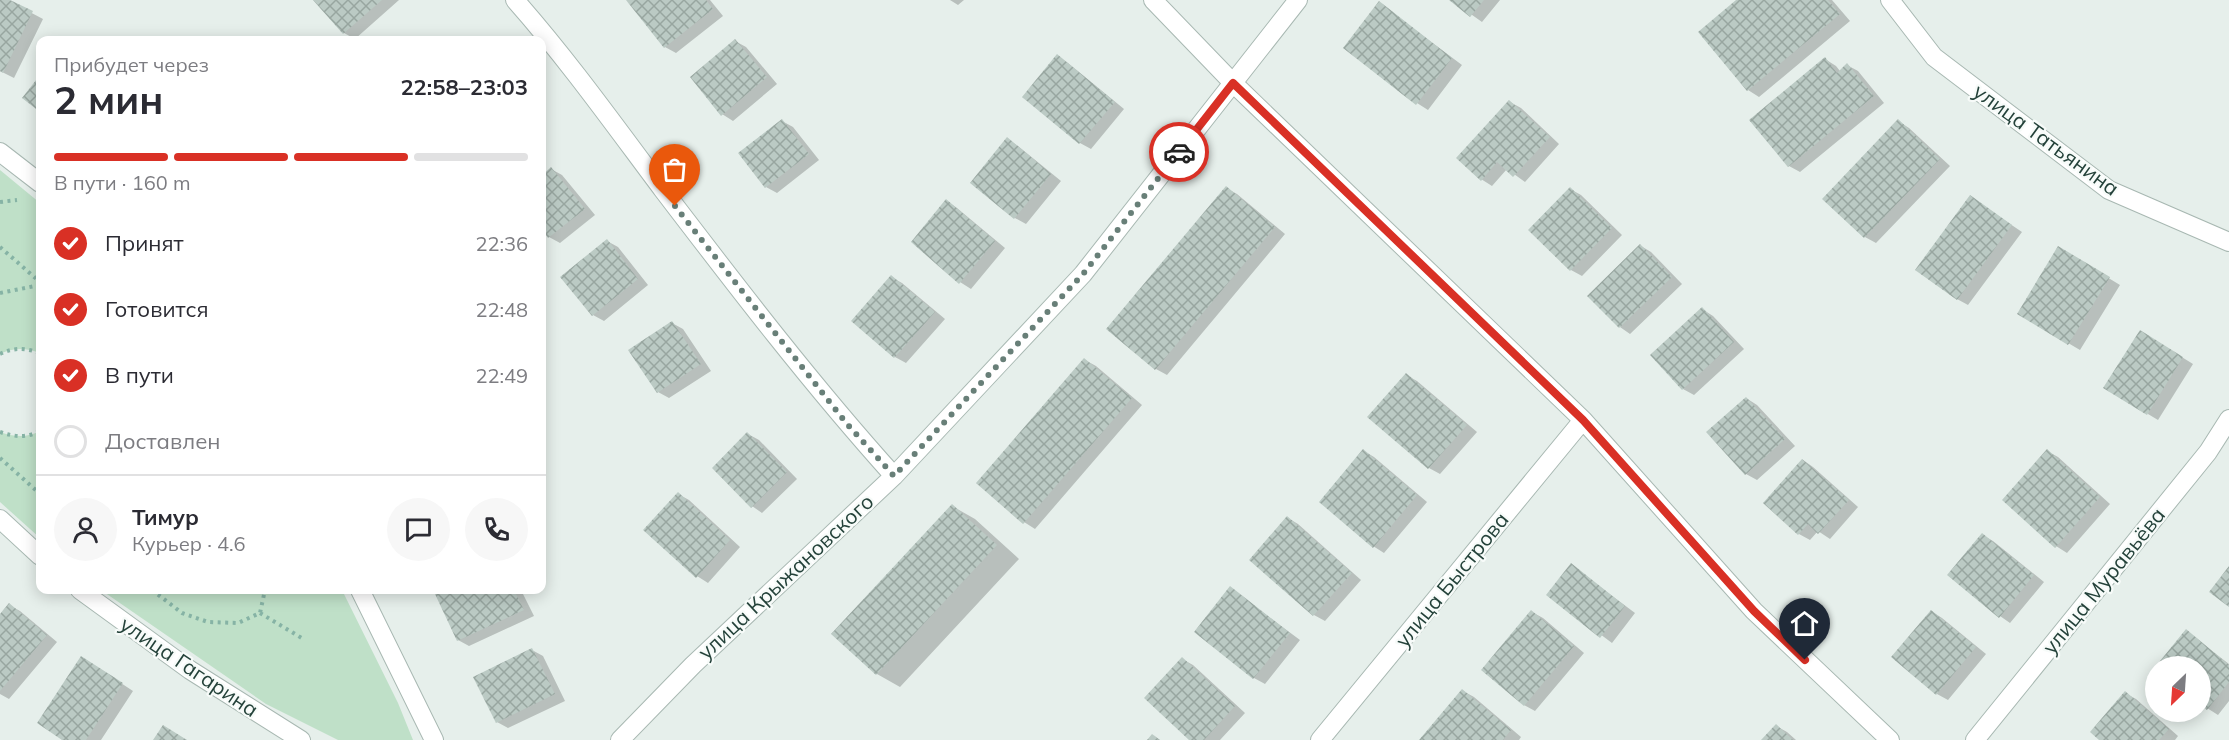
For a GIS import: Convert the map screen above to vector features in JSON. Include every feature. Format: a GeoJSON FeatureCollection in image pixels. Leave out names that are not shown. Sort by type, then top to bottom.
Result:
{"type":"FeatureCollection","features":[{"type":"Feature","properties":{"kind":"street"},"geometry":{"type":"LineString","coordinates":[[515,0],[548,37],[717,262],[847,424],[894,476]]}},
{"type":"Feature","properties":{"kind":"street"},"geometry":{"type":"LineString","coordinates":[[1154,0],[1233,83],[1583,420],[1754,611],[1890,740]]}},
{"type":"Feature","properties":{"kind":"street","name":"улица Крыжановского"},"geometry":{"type":"LineString","coordinates":[[620,740],[693,664],[894,476],[1083,274],[1298,0]]}},
{"type":"Feature","properties":{"kind":"street","name":"улица Татьянина"},"geometry":{"type":"LineString","coordinates":[[1890,0],[1934,57],[2109,190],[2229,242]]}},
{"type":"Feature","properties":{"kind":"street"},"geometry":{"type":"LineString","coordinates":[[0,152],[36,180]]}},
{"type":"Feature","properties":{"kind":"street","name":"улица Муравьёва"},"geometry":{"type":"LineString","coordinates":[[1976,740],[2208,452],[2229,419]]}},
{"type":"Feature","properties":{"kind":"street","name":"улица Быстрова"},"geometry":{"type":"LineString","coordinates":[[1320,740],[1583,420]]}},
{"type":"Feature","properties":{"kind":"street"},"geometry":{"type":"LineString","coordinates":[[0,519],[36,552]]}},
{"type":"Feature","properties":{"kind":"street","name":"улица Гагарина"},"geometry":{"type":"LineString","coordinates":[[86,594],[190,670],[301,740]]}},
{"type":"Feature","properties":{"kind":"street"},"geometry":{"type":"LineString","coordinates":[[362,594],[434,740]]}},
{"type":"Feature","properties":{"kind":"path"},"geometry":{"type":"LineString","coordinates":[[0,247],[36,280]]}},
{"type":"Feature","properties":{"kind":"path"},"geometry":{"type":"LineString","coordinates":[[0,293],[36,285]]}},
{"type":"Feature","properties":{"kind":"path"},"geometry":{"type":"LineString","coordinates":[[0,354],[8,350],[23,348],[36,352]]}},
{"type":"Feature","properties":{"kind":"path"},"geometry":{"type":"LineString","coordinates":[[0,432],[14,437],[36,433]]}},
{"type":"Feature","properties":{"kind":"path"},"geometry":{"type":"LineString","coordinates":[[0,458],[36,490]]}},
{"type":"Feature","properties":{"kind":"path"},"geometry":{"type":"LineString","coordinates":[[157,594],[182,613],[208,622],[238,624],[260,614]]}},
{"type":"Feature","properties":{"kind":"path"},"geometry":{"type":"LineString","coordinates":[[260,614],[264,594]]}},
{"type":"Feature","properties":{"kind":"path"},"geometry":{"type":"LineString","coordinates":[[260,614],[305,640]]}},
{"type":"Feature","properties":{"kind":"green space"},"geometry":{"type":"Polygon","coordinates":[[[0,170],[36,200],[36,352],[20,349],[0,354],[0,170]]]}},
{"type":"Feature","properties":{"kind":"green space"},"geometry":{"type":"Polygon","coordinates":[[[0,432],[20,436],[36,433],[36,534],[0,502],[0,432]]]}},
{"type":"Feature","properties":{"kind":"green space"},"geometry":{"type":"Polygon","coordinates":[[[107,594],[344,594],[398,703],[413,740],[338,740],[266,704],[107,594]]]}},
{"type":"Feature","properties":{"kind":"building"},"geometry":{"type":"Polygon","coordinates":[[[0,0],[10,0],[33,11],[3,73],[0,71],[0,0]]]}},
{"type":"Feature","properties":{"kind":"building"},"geometry":{"type":"Polygon","coordinates":[[[313,0],[382,0],[343,34],[313,0]]]}},
{"type":"Feature","properties":{"kind":"building"},"geometry":{"type":"Polygon","coordinates":[[[626,0],[706,0],[713,9],[664,48],[626,0]]]}},
{"type":"Feature","properties":{"kind":"building"},"geometry":{"type":"Polygon","coordinates":[[[1449,0],[1484,0],[1470,17],[1449,0]]]}},
{"type":"Feature","properties":{"kind":"building"},"geometry":{"type":"Polygon","coordinates":[[[1736,0],[1828,0],[1840,14],[1747,91],[1698,32],[1736,0]]]}},
{"type":"Feature","properties":{"kind":"building"},"geometry":{"type":"Polygon","coordinates":[[[1379,1],[1452,58],[1416,105],[1343,48],[1379,1]]]}},
{"type":"Feature","properties":{"kind":"building"},"geometry":{"type":"Polygon","coordinates":[[[735,39],[767,77],[721,116],[690,77],[735,39]]]}},
{"type":"Feature","properties":{"kind":"building"},"geometry":{"type":"Polygon","coordinates":[[[1057,54],[1115,102],[1079,144],[1022,97],[1057,54]]]}},
{"type":"Feature","properties":{"kind":"building"},"geometry":{"type":"Polygon","coordinates":[[[1825,57],[1837,73],[1847,63],[1874,96],[1788,167],[1749,120],[1825,57]]]}},
{"type":"Feature","properties":{"kind":"building"},"geometry":{"type":"Polygon","coordinates":[[[36,80],[36,109],[22,98],[36,80]]]}},
{"type":"Feature","properties":{"kind":"building"},"geometry":{"type":"Polygon","coordinates":[[[1509,100],[1550,137],[1513,177],[1497,162],[1481,181],[1456,158],[1509,100]]]}},
{"type":"Feature","properties":{"kind":"building"},"geometry":{"type":"Polygon","coordinates":[[[782,119],[809,154],[765,188],[738,153],[782,119]]]}},
{"type":"Feature","properties":{"kind":"building"},"geometry":{"type":"Polygon","coordinates":[[[1898,119],[1940,159],[1864,238],[1822,199],[1898,119]]]}},
{"type":"Feature","properties":{"kind":"building"},"geometry":{"type":"Polygon","coordinates":[[[1007,137],[1051,174],[1014,219],[970,183],[1007,137]]]}},
{"type":"Feature","properties":{"kind":"building"},"geometry":{"type":"Polygon","coordinates":[[[551,167],[585,209],[548,238],[546,235],[546,171],[551,167]]]}},
{"type":"Feature","properties":{"kind":"building"},"geometry":{"type":"Polygon","coordinates":[[[1226,186],[1275,227],[1155,370],[1106,329],[1226,186]]]}},
{"type":"Feature","properties":{"kind":"building"},"geometry":{"type":"Polygon","coordinates":[[[1570,187],[1612,228],[1570,271],[1528,230],[1570,187]]]}},
{"type":"Feature","properties":{"kind":"building"},"geometry":{"type":"Polygon","coordinates":[[[1970,195],[2012,225],[1957,300],[1915,270],[1970,195]]]}},
{"type":"Feature","properties":{"kind":"building"},"geometry":{"type":"Polygon","coordinates":[[[946,199],[995,241],[959,284],[911,242],[946,199]]]}},
{"type":"Feature","properties":{"kind":"building"},"geometry":{"type":"Polygon","coordinates":[[[607,239],[638,279],[592,316],[560,277],[607,239]]]}},
{"type":"Feature","properties":{"kind":"building"},"geometry":{"type":"Polygon","coordinates":[[[1640,244],[1672,277],[1619,328],[1587,296],[1640,244]]]}},
{"type":"Feature","properties":{"kind":"building"},"geometry":{"type":"Polygon","coordinates":[[[2058,246],[2110,277],[2068,345],[2017,314],[2058,246]]]}},
{"type":"Feature","properties":{"kind":"building"},"geometry":{"type":"Polygon","coordinates":[[[891,275],[935,312],[894,358],[851,321],[891,275]]]}},
{"type":"Feature","properties":{"kind":"building"},"geometry":{"type":"Polygon","coordinates":[[[1702,307],[1734,342],[1682,390],[1650,355],[1702,307]]]}},
{"type":"Feature","properties":{"kind":"building"},"geometry":{"type":"Polygon","coordinates":[[[672,321],[701,364],[657,393],[628,350],[672,321]]]}},
{"type":"Feature","properties":{"kind":"building"},"geometry":{"type":"Polygon","coordinates":[[[2140,330],[2183,357],[2147,415],[2103,388],[2140,330]]]}},
{"type":"Feature","properties":{"kind":"building"},"geometry":{"type":"Polygon","coordinates":[[[1084,358],[1132,398],[1023,524],[976,483],[1084,358]]]}},
{"type":"Feature","properties":{"kind":"building"},"geometry":{"type":"Polygon","coordinates":[[[1406,373],[1467,425],[1428,469],[1367,417],[1406,373]]]}},
{"type":"Feature","properties":{"kind":"building"},"geometry":{"type":"Polygon","coordinates":[[[1746,397],[1785,439],[1745,475],[1706,432],[1746,397]]]}},
{"type":"Feature","properties":{"kind":"building"},"geometry":{"type":"Polygon","coordinates":[[[747,432],[787,472],[751,508],[712,468],[747,432]]]}},
{"type":"Feature","properties":{"kind":"building"},"geometry":{"type":"Polygon","coordinates":[[[1363,449],[1417,495],[1373,548],[1319,502],[1363,449]]]}},
{"type":"Feature","properties":{"kind":"building"},"geometry":{"type":"Polygon","coordinates":[[[2047,449],[2100,497],[2055,548],[2002,500],[2047,449]]]}},
{"type":"Feature","properties":{"kind":"building"},"geometry":{"type":"Polygon","coordinates":[[[1802,459],[1849,500],[1818,534],[1808,524],[1798,535],[1763,503],[1802,459]]]}},
{"type":"Feature","properties":{"kind":"building"},"geometry":{"type":"Polygon","coordinates":[[[678,492],[730,540],[696,578],[643,530],[678,492]]]}},
{"type":"Feature","properties":{"kind":"building"},"geometry":{"type":"Polygon","coordinates":[[[952,504],[997,545],[876,675],[831,634],[952,504]]]}},
{"type":"Feature","properties":{"kind":"building"},"geometry":{"type":"Polygon","coordinates":[[[1287,516],[1352,573],[1313,616],[1249,560],[1287,516]]]}},
{"type":"Feature","properties":{"kind":"building"},"geometry":{"type":"Polygon","coordinates":[[[1982,533],[2034,575],[1999,618],[1947,575],[1982,533]]]}},
{"type":"Feature","properties":{"kind":"building"},"geometry":{"type":"Polygon","coordinates":[[[1571,563],[1625,606],[1600,638],[1546,595],[1571,563]]]}},
{"type":"Feature","properties":{"kind":"building"},"geometry":{"type":"Polygon","coordinates":[[[2229,566],[2229,607],[2209,592],[2229,566]]]}},
{"type":"Feature","properties":{"kind":"building"},"geometry":{"type":"Polygon","coordinates":[[[1230,586],[1290,633],[1253,679],[1194,632],[1230,586]]]}},
{"type":"Feature","properties":{"kind":"building"},"geometry":{"type":"Polygon","coordinates":[[[435,594],[516,594],[524,610],[457,641],[435,594]]]}},
{"type":"Feature","properties":{"kind":"building"},"geometry":{"type":"Polygon","coordinates":[[[9,603],[47,635],[0,691],[0,614],[9,603]]]}},
{"type":"Feature","properties":{"kind":"building"},"geometry":{"type":"Polygon","coordinates":[[[1531,610],[1574,646],[1524,706],[1481,670],[1531,610]]]}},
{"type":"Feature","properties":{"kind":"building"},"geometry":{"type":"Polygon","coordinates":[[[1931,610],[1976,647],[1936,695],[1891,657],[1931,610]]]}},
{"type":"Feature","properties":{"kind":"building"},"geometry":{"type":"Polygon","coordinates":[[[2186,629],[2229,665],[2229,682],[2211,705],[2211,656],[2164,656],[2186,629]]]}},
{"type":"Feature","properties":{"kind":"building"},"geometry":{"type":"Polygon","coordinates":[[[532,648],[555,694],[496,723],[473,677],[532,648]]]}},
{"type":"Feature","properties":{"kind":"building"},"geometry":{"type":"Polygon","coordinates":[[[81,656],[123,683],[86,740],[62,740],[37,723],[81,656]]]}},
{"type":"Feature","properties":{"kind":"building"},"geometry":{"type":"Polygon","coordinates":[[[1182,657],[1235,706],[1204,740],[1189,740],[1144,698],[1182,657]]]}},
{"type":"Feature","properties":{"kind":"building"},"geometry":{"type":"Polygon","coordinates":[[[1462,689],[1511,730],[1503,740],[1419,740],[1462,689]]]}},
{"type":"Feature","properties":{"kind":"building"},"geometry":{"type":"Polygon","coordinates":[[[2125,691],[2145,708],[2145,722],[2161,722],[2169,729],[2159,740],[2099,740],[2090,732],[2125,691]]]}},
{"type":"Feature","properties":{"kind":"building"},"geometry":{"type":"Polygon","coordinates":[[[1776,724],[1793,740],[1761,740],[1776,724]]]}},
{"type":"Feature","properties":{"kind":"building"},"geometry":{"type":"Polygon","coordinates":[[[163,725],[187,740],[153,740],[163,725]]]}},
{"type":"Feature","properties":{"kind":"building"},"geometry":{"type":"Polygon","coordinates":[[[1152,734],[1160,740],[1147,740],[1152,734]]]}},
{"type":"Feature","properties":{"kind":"way so far"},"geometry":{"type":"LineString","coordinates":[[675,206],[847,424],[894,476],[1083,274],[1179,152]]}},
{"type":"Feature","properties":{"kind":"route"},"geometry":{"type":"LineString","coordinates":[[1179,152],[1233,83],[1583,420],[1754,611],[1805,660]]}}]}
